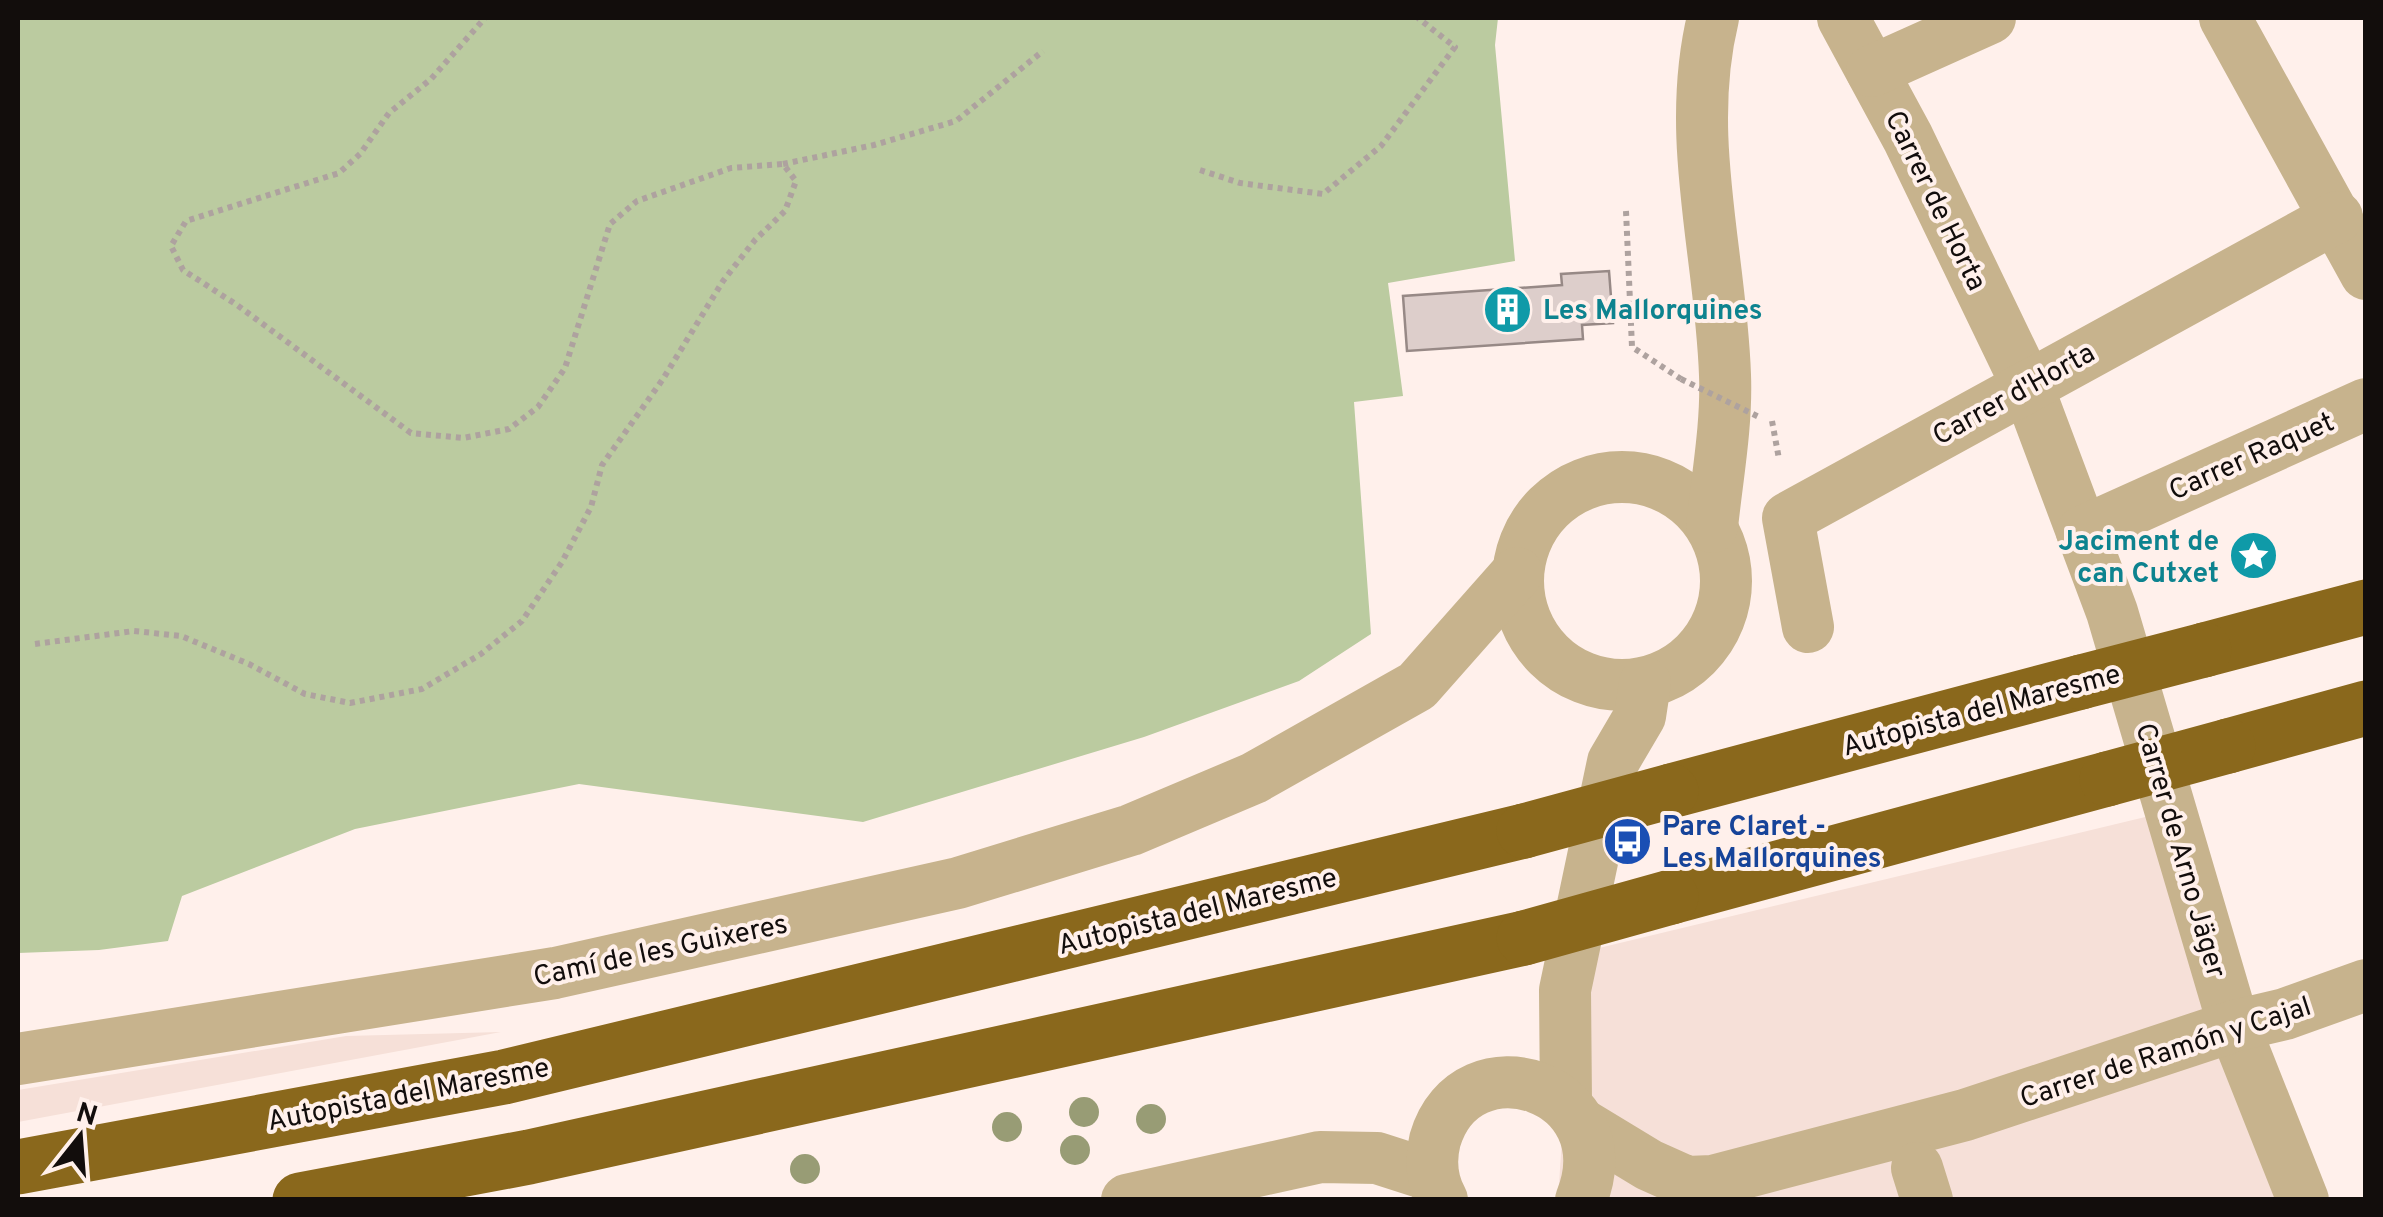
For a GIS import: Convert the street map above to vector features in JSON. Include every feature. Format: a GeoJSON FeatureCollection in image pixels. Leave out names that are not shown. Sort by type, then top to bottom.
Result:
{"type":"FeatureCollection","features":[{"type":"Feature","properties":{"kind":"highway","name":"Autopista del Maresme"},"geometry":{"type":"LineString","coordinates":[[18,1166],[504,1078],[1524,831],[2366,607]]}},
{"type":"Feature","properties":{"kind":"highway"},"geometry":{"type":"LineString","coordinates":[[300,1200],[528,1157],[1524,938],[2366,708]]}},
{"type":"Feature","properties":{"kind":"street"},"geometry":{"type":"LineString","coordinates":[[1712,527],[1742,412],[1726,379],[1702,146],[1702,87],[1713,18]]}},
{"type":"Feature","properties":{"kind":"street","name":"Carrer de Horta"},"geometry":{"type":"LineString","coordinates":[[1844,18],[1908,138],[2027,385]]}},
{"type":"Feature","properties":{"kind":"street"},"geometry":{"type":"LineString","coordinates":[[1872,71],[1990,18]]}},
{"type":"Feature","properties":{"kind":"street"},"geometry":{"type":"LineString","coordinates":[[2225,18],[2366,274]]}},
{"type":"Feature","properties":{"kind":"street","name":"Carrer d'Horta"},"geometry":{"type":"LineString","coordinates":[[1808,627],[1788,518],[2337,217]]}},
{"type":"Feature","properties":{"kind":"street","name":"Carrer de Arno Jäger"},"geometry":{"type":"LineString","coordinates":[[2027,385],[2112,612],[2234,1026],[2303,1200]]}},
{"type":"Feature","properties":{"kind":"street","name":"Carrer Raquet"},"geometry":{"type":"LineString","coordinates":[[2082,532],[2366,404]]}},
{"type":"Feature","properties":{"kind":"street"},"geometry":{"type":"LineString","coordinates":[[1646,479],[1742,412]]}},
{"type":"Feature","properties":{"kind":"street"},"geometry":{"type":"LineString","coordinates":[[1600,478],[1646,479],[1684,496],[1712,527],[1724,558],[1727,590],[1718,622],[1701,650],[1676,670],[1645,683],[1613,685],[1581,677],[1545,652],[1523,615],[1517,572],[1530,530],[1560,496],[1600,478]]}},
{"type":"Feature","properties":{"kind":"street","name":"Camí de les Guixeres"},"geometry":{"type":"LineString","coordinates":[[18,1059],[555,973],[958,883],[1130,830],[1254,778],[1417,686],[1517,572]]}},
{"type":"Feature","properties":{"kind":"street"},"geometry":{"type":"LineString","coordinates":[[1581,677],[1613,762]]}},
{"type":"Feature","properties":{"kind":"street"},"geometry":{"type":"LineString","coordinates":[[1581,1200],[1590,1179],[1591,1152],[1575,1114],[1564,990],[1613,762],[1640,716],[1645,683]]}},
{"type":"Feature","properties":{"kind":"street","name":"Carrer de Ramón y Cajal"},"geometry":{"type":"LineString","coordinates":[[1497,1082],[1522,1082],[1546,1089],[1646,1182],[1713,1182],[1965,1115],[2366,985]]}},
{"type":"Feature","properties":{"kind":"street"},"geometry":{"type":"LineString","coordinates":[[1438,1188],[1432,1152],[1439,1127],[1453,1107],[1473,1091],[1497,1082],[1524,1052],[1564,990]]}},
{"type":"Feature","properties":{"kind":"street","name":"Carrer de Ramón y Cajal"},"geometry":{"type":"LineString","coordinates":[[1922,1184],[1934,1136],[1965,1115]]}},
{"type":"Feature","properties":{"kind":"street","name":"Carrer de Ramón y Cajal"},"geometry":{"type":"LineString","coordinates":[[1708,1200],[1893,1154],[1922,1184]]}},
{"type":"Feature","properties":{"kind":"street"},"geometry":{"type":"LineString","coordinates":[[1127,1200],[1320,1156],[1377,1158],[1438,1188]]}},
{"type":"Feature","properties":{"kind":"path"},"geometry":{"type":"LineString","coordinates":[[486,18],[431,79],[389,112],[360,154],[338,173],[186,221],[171,246],[183,270],[411,433],[464,438],[510,428],[538,408],[565,368],[610,224],[638,201],[732,168],[783,164],[874,145],[956,121],[1042,51]]}},
{"type":"Feature","properties":{"kind":"path"},"geometry":{"type":"LineString","coordinates":[[1200,170],[1240,183],[1323,194],[1381,146],[1455,46],[1418,18]]}},
{"type":"Feature","properties":{"kind":"path"},"geometry":{"type":"LineString","coordinates":[[35,644],[134,631],[181,636],[248,664],[305,694],[350,704],[422,690],[481,654],[522,621],[562,562],[591,507],[602,465],[664,379],[724,282],[755,240],[784,211],[796,181],[783,164]]}},
{"type":"Feature","properties":{"kind":"path"},"geometry":{"type":"LineString","coordinates":[[1626,211],[1632,347],[1742,412]]}},
{"type":"Feature","properties":{"kind":"shaded area"},"geometry":{"type":"Polygon","coordinates":[[[2166,812],[2302,1200],[1558,1200],[1574,954],[2166,812]]]}},
{"type":"Feature","properties":{"kind":"shaded area"},"geometry":{"type":"Polygon","coordinates":[[[501,1032],[18,1122],[18,1090],[346,1036],[501,1032]]]}},
{"type":"Feature","properties":{"kind":"green space"},"geometry":{"type":"Polygon","coordinates":[[[18,18],[1498,18],[1495,45],[1515,261],[1388,283],[1403,396],[1354,402],[1371,634],[1299,681],[1144,737],[863,822],[579,784],[355,829],[182,896],[168,941],[99,950],[18,953],[18,18]]]}},
{"type":"Feature","properties":{"kind":"building","name":"Les Mallorquines"},"geometry":{"type":"Polygon","coordinates":[[[1609,271],[1613,323],[1582,325],[1583,339],[1407,351],[1403,296],[1562,285],[1561,274],[1609,271]]]}},
{"type":"Feature","properties":{"kind":"place","name":"Les Mallorquines"},"geometry":{"type":"Point","coordinates":[1508,309]}},
{"type":"Feature","properties":{"kind":"place","name":"Jaciment de can Cutxet"},"geometry":{"type":"Point","coordinates":[2254,556]}},
{"type":"Feature","properties":{"kind":"place","name":"Pare Claret - Les Mallorquines"},"geometry":{"type":"Point","coordinates":[1627,841]}}]}
